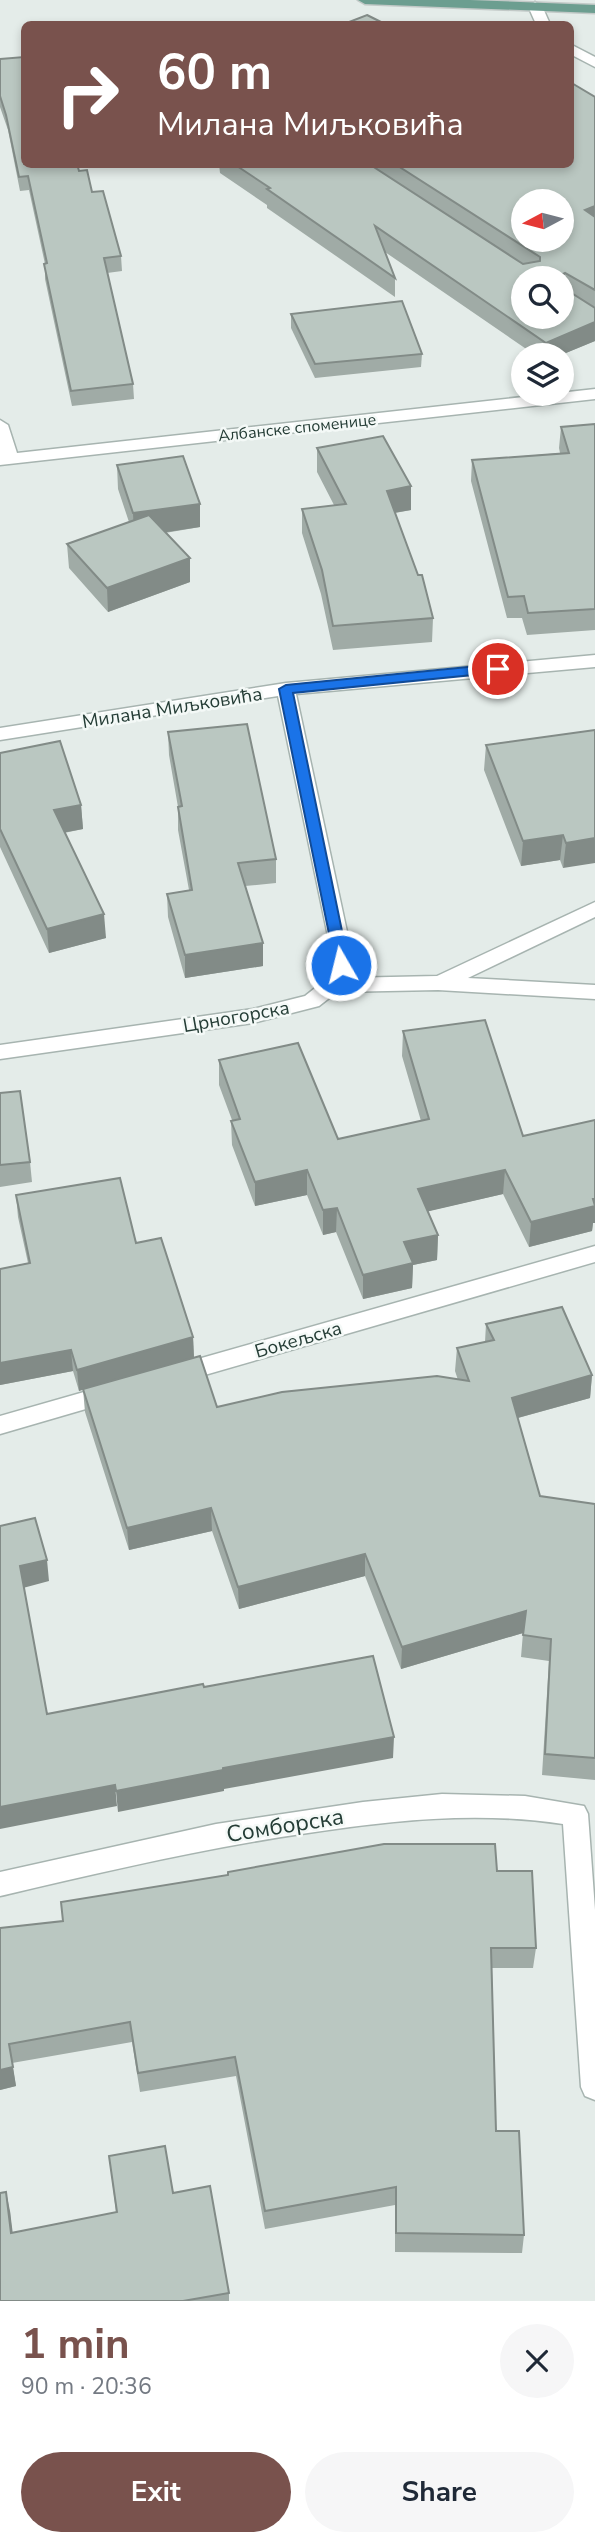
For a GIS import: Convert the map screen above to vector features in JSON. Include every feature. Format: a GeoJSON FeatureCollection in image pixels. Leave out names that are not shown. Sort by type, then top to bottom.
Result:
{"type":"FeatureCollection","features":[{"type":"Feature","properties":{"kind":"main road"},"geometry":{"type":"LineString","coordinates":[[365,0],[595,9]]}},
{"type":"Feature","properties":{"kind":"street"},"geometry":{"type":"LineString","coordinates":[[535,6],[542,21]]}},
{"type":"Feature","properties":{"kind":"street"},"geometry":{"type":"LineString","coordinates":[[574,50],[595,63]]}},
{"type":"Feature","properties":{"kind":"street","name":"Албанске споменице"},"geometry":{"type":"LineString","coordinates":[[5,460],[595,394]]}},
{"type":"Feature","properties":{"kind":"street"},"geometry":{"type":"LineString","coordinates":[[0,425],[5,460]]}},
{"type":"Feature","properties":{"kind":"street","name":"Милана Миљковића"},"geometry":{"type":"LineString","coordinates":[[0,734],[286,689],[595,661]]}},
{"type":"Feature","properties":{"kind":"street"},"geometry":{"type":"LineString","coordinates":[[286,689],[339,942],[341,965],[332,985],[438,983],[595,992]]}},
{"type":"Feature","properties":{"kind":"street"},"geometry":{"type":"LineString","coordinates":[[438,983],[595,909]]}},
{"type":"Feature","properties":{"kind":"street","name":"Црногорска"},"geometry":{"type":"LineString","coordinates":[[0,1052],[253,1016],[312,1001],[332,985]]}},
{"type":"Feature","properties":{"kind":"street","name":"Бокељска"},"geometry":{"type":"LineString","coordinates":[[159,1380],[595,1254]]}},
{"type":"Feature","properties":{"kind":"street"},"geometry":{"type":"LineString","coordinates":[[0,1425],[132,1387]]}},
{"type":"Feature","properties":{"kind":"street","name":"Сомборска"},"geometry":{"type":"LineString","coordinates":[[0,1884],[216,1835],[363,1813],[442,1805],[525,1807],[575,1814],[595,2087]]}},
{"type":"Feature","properties":{"kind":"building"},"geometry":{"type":"Polygon","coordinates":[[[367,15],[379,21],[352,21],[367,15]]]}},
{"type":"Feature","properties":{"kind":"building"},"geometry":{"type":"Polygon","coordinates":[[[21,57],[21,168],[87,170],[92,192],[103,191],[121,256],[104,258],[133,384],[71,391],[28,176],[19,177],[0,96],[0,59],[21,57]]]}},
{"type":"Feature","properties":{"kind":"building"},"geometry":{"type":"Polygon","coordinates":[[[574,84],[595,97],[595,206],[585,210],[595,217],[595,290],[574,278],[574,266],[511,266],[511,319],[375,226],[395,278],[240,168],[375,168],[523,264],[540,261],[540,257],[532,252],[574,252],[574,189],[511,189],[511,238],[401,168],[574,168],[574,84]]]}},
{"type":"Feature","properties":{"kind":"building"},"geometry":{"type":"Polygon","coordinates":[[[574,295],[595,308],[595,322],[546,343],[526,329],[574,329],[574,295]]]}},
{"type":"Feature","properties":{"kind":"building"},"geometry":{"type":"Polygon","coordinates":[[[402,301],[422,354],[315,364],[291,314],[402,301]]]}},
{"type":"Feature","properties":{"kind":"building"},"geometry":{"type":"Polygon","coordinates":[[[595,424],[595,609],[528,613],[524,596],[508,597],[472,460],[569,453],[561,427],[595,424]]]}},
{"type":"Feature","properties":{"kind":"building"},"geometry":{"type":"Polygon","coordinates":[[[383,436],[411,486],[387,491],[418,575],[422,575],[433,618],[333,626],[322,570],[302,509],[346,504],[317,448],[383,436]]]}},
{"type":"Feature","properties":{"kind":"building"},"geometry":{"type":"Polygon","coordinates":[[[183,456],[200,504],[133,513],[117,465],[183,456]]]}},
{"type":"Feature","properties":{"kind":"building"},"geometry":{"type":"Polygon","coordinates":[[[149,515],[190,558],[107,588],[67,544],[149,515]]]}},
{"type":"Feature","properties":{"kind":"building"},"geometry":{"type":"Polygon","coordinates":[[[247,724],[276,859],[238,863],[263,943],[185,955],[167,894],[192,890],[178,807],[182,806],[168,732],[247,724]]]}},
{"type":"Feature","properties":{"kind":"building"},"geometry":{"type":"Polygon","coordinates":[[[595,730],[595,838],[566,843],[563,835],[523,841],[486,745],[595,730]]]}},
{"type":"Feature","properties":{"kind":"building"},"geometry":{"type":"Polygon","coordinates":[[[60,741],[81,805],[54,810],[104,914],[47,929],[0,829],[0,753],[60,741]]]}},
{"type":"Feature","properties":{"kind":"building"},"geometry":{"type":"Polygon","coordinates":[[[485,1020],[523,1136],[595,1120],[595,1206],[531,1222],[505,1170],[418,1189],[438,1235],[404,1242],[413,1263],[363,1275],[337,1208],[323,1210],[307,1170],[255,1182],[231,1121],[240,1119],[219,1060],[298,1043],[338,1139],[429,1119],[403,1031],[485,1020]]]}},
{"type":"Feature","properties":{"kind":"building"},"geometry":{"type":"Polygon","coordinates":[[[20,1091],[30,1162],[0,1165],[0,1093],[20,1091]]]}},
{"type":"Feature","properties":{"kind":"building"},"geometry":{"type":"Polygon","coordinates":[[[120,1178],[136,1243],[161,1238],[193,1337],[77,1370],[71,1350],[0,1363],[0,1269],[30,1263],[16,1195],[120,1178]]]}},
{"type":"Feature","properties":{"kind":"building"},"geometry":{"type":"Polygon","coordinates":[[[562,1307],[592,1375],[512,1398],[540,1496],[595,1504],[595,1758],[545,1754],[551,1639],[523,1635],[526,1611],[402,1647],[365,1554],[238,1587],[211,1508],[127,1528],[83,1389],[200,1356],[217,1407],[282,1392],[437,1376],[469,1381],[457,1348],[494,1340],[486,1324],[562,1307]]]}},
{"type":"Feature","properties":{"kind":"building"},"geometry":{"type":"Polygon","coordinates":[[[35,1518],[47,1560],[20,1566],[47,1714],[203,1684],[204,1687],[373,1656],[394,1737],[223,1768],[116,1791],[115,1785],[0,1807],[0,1526],[35,1518]]]}},
{"type":"Feature","properties":{"kind":"building"},"geometry":{"type":"Polygon","coordinates":[[[384,1844],[495,1844],[497,1871],[532,1871],[536,1948],[491,1948],[496,2131],[519,2131],[524,2235],[396,2233],[396,2187],[265,2211],[235,2057],[138,2073],[130,2022],[9,2044],[13,2067],[0,2070],[0,1928],[63,1921],[61,1902],[228,1875],[228,1872],[384,1844]]]}},
{"type":"Feature","properties":{"kind":"building"},"geometry":{"type":"Polygon","coordinates":[[[165,2146],[173,2193],[210,2186],[229,2293],[183,2301],[0,2301],[0,2193],[6,2192],[11,2233],[117,2212],[109,2156],[165,2146]]]}},
{"type":"Feature","properties":{"kind":"route"},"geometry":{"type":"LineString","coordinates":[[341,965],[339,942],[286,689],[498,669]]}}]}
